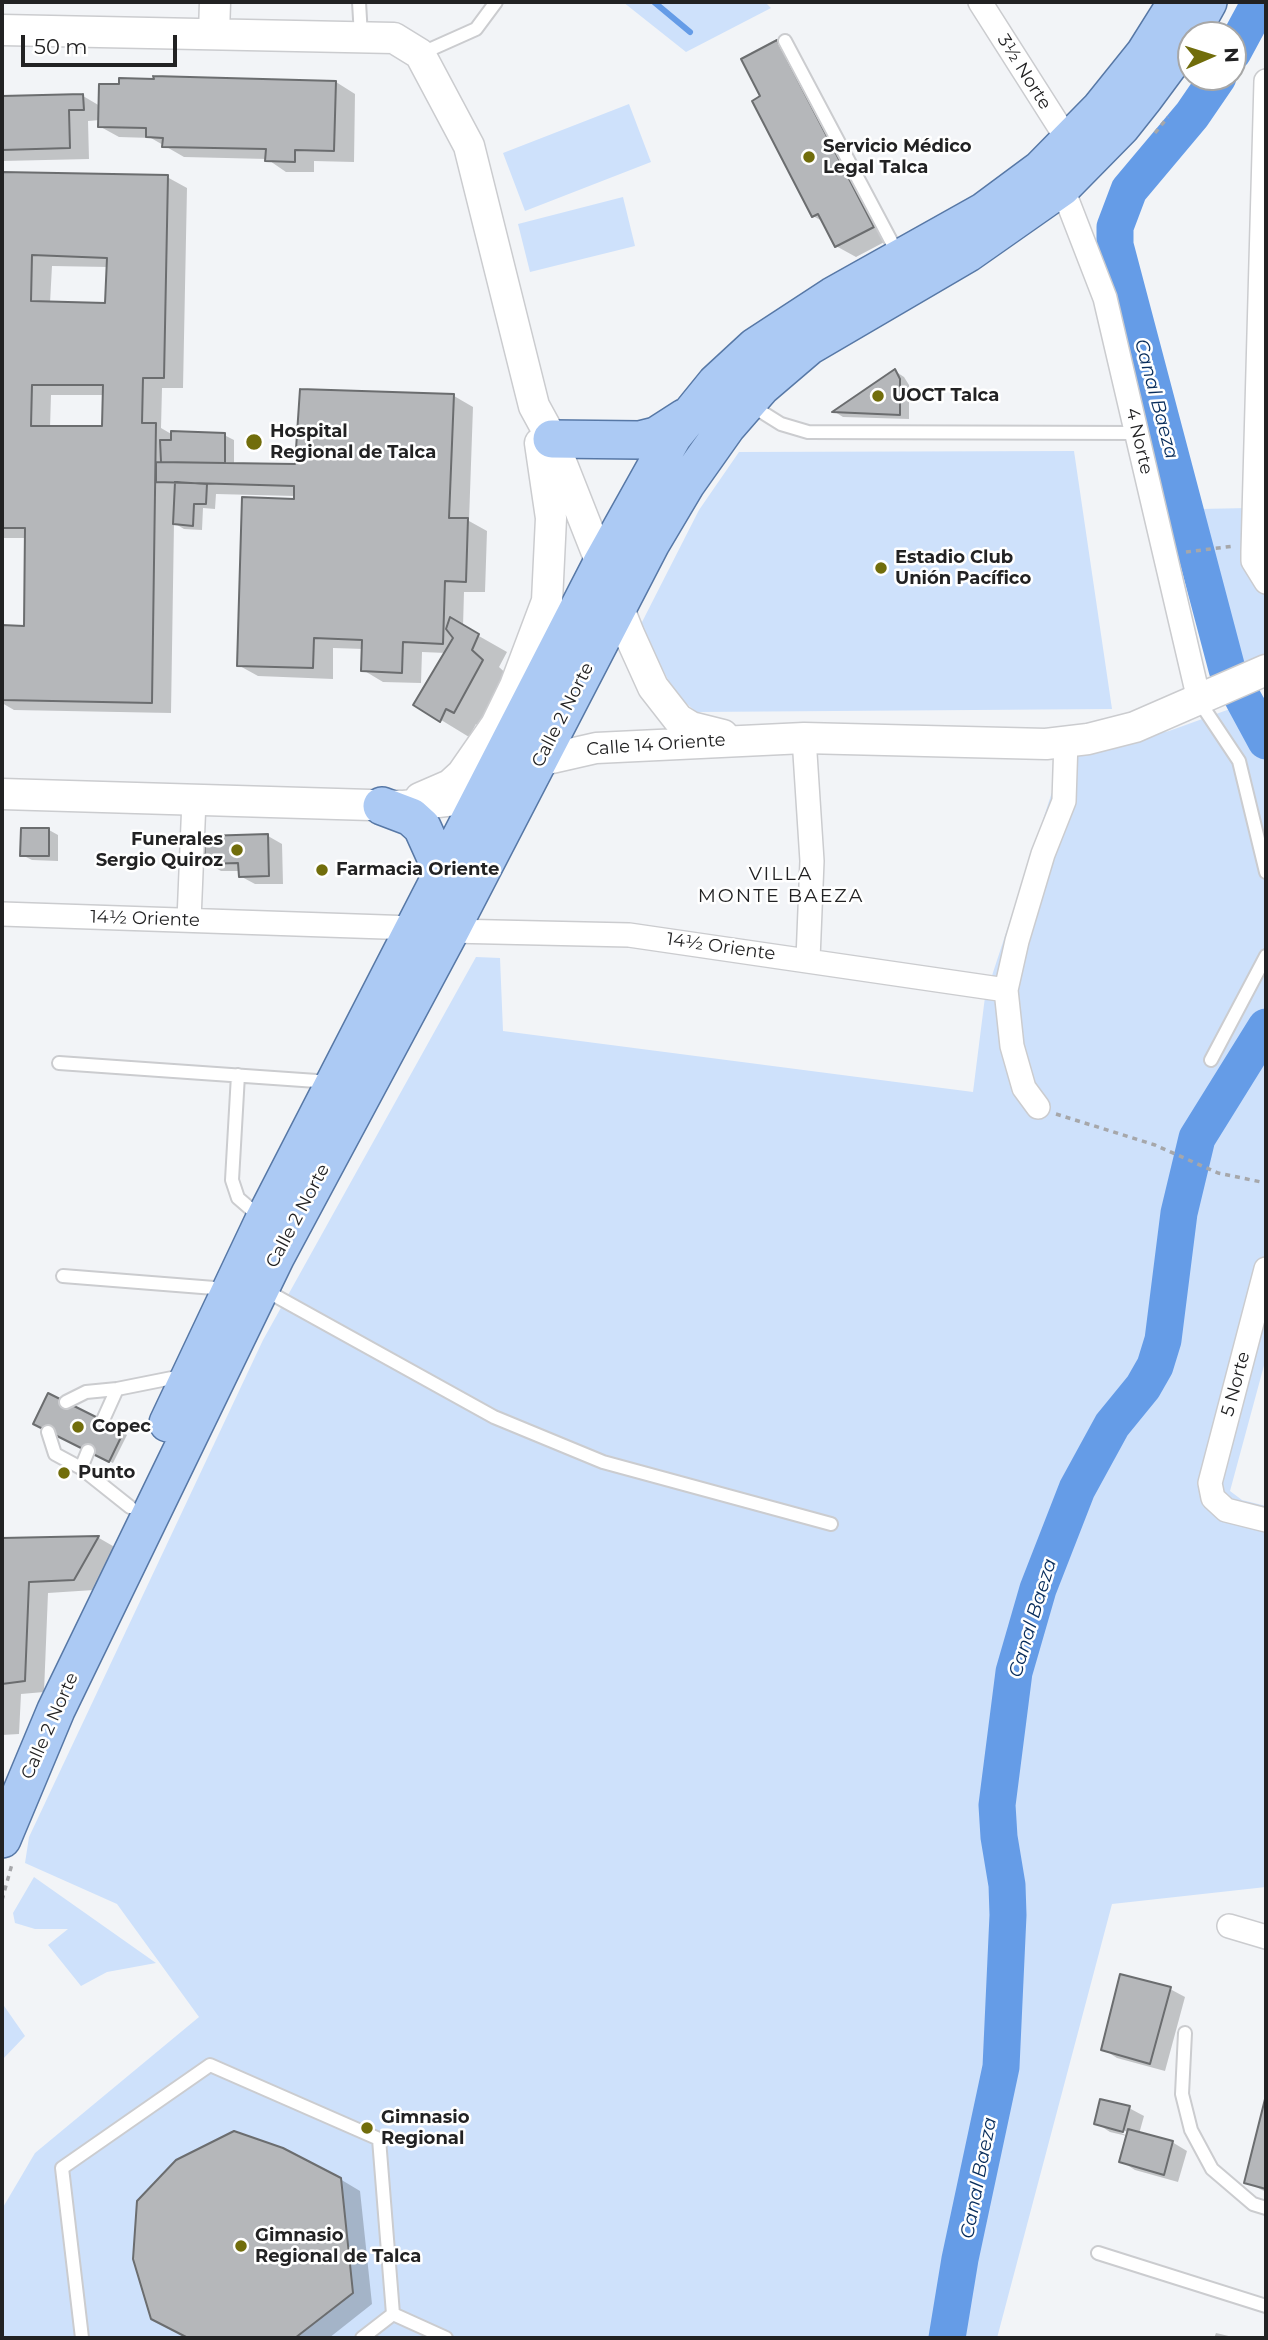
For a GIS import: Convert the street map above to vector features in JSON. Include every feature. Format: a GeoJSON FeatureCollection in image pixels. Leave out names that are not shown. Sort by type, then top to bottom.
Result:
{"type":"FeatureCollection","features":[{"type":"Feature","properties":{"kind":"main road","name":"Calle 2 Norte"},"geometry":{"type":"LineString","coordinates":[[2,1839],[56,1710],[245,1288],[264,1220],[601,563],[656,464],[716,383],[755,347],[814,308],[994,204],[1041,169],[1069,142],[1145,53],[1177,2]]}},
{"type":"Feature","properties":{"kind":"main road","name":"Calle 2 Norte"},"geometry":{"type":"LineString","coordinates":[[2,1783],[190,1374],[245,1288],[450,931],[685,484],[727,426],[761,387],[809,346],[968,253],[1062,187],[1121,127],[1152,88],[1186,40],[1208,2]]}},
{"type":"Feature","properties":{"kind":"main road"},"geometry":{"type":"LineString","coordinates":[[552,439],[640,440],[656,436],[691,414]]}},
{"type":"Feature","properties":{"kind":"main road"},"geometry":{"type":"LineString","coordinates":[[393,806],[422,827],[432,845],[439,879]]}},
{"type":"Feature","properties":{"kind":"street"},"geometry":{"type":"LineString","coordinates":[[214,34],[215,2]]}},
{"type":"Feature","properties":{"kind":"street","name":"3½ Norte"},"geometry":{"type":"LineString","coordinates":[[981,2],[1069,142]]}},
{"type":"Feature","properties":{"kind":"street"},"geometry":{"type":"LineString","coordinates":[[2,30],[394,38],[420,54],[469,146],[534,405],[551,518],[547,601],[496,724],[462,774],[450,785],[393,806]]}},
{"type":"Feature","properties":{"kind":"street"},"geometry":{"type":"LineString","coordinates":[[1266,81],[1262,389],[1253,551],[1253,561],[1266,582]]}},
{"type":"Feature","properties":{"kind":"street","name":"4 Norte"},"geometry":{"type":"LineString","coordinates":[[1062,187],[1105,298],[1165,553],[1211,696]]}},
{"type":"Feature","properties":{"kind":"street"},"geometry":{"type":"LineString","coordinates":[[534,405],[552,439],[653,687],[678,719],[708,732],[745,739]]}},
{"type":"Feature","properties":{"kind":"street","name":"Calle 14 Oriente"},"geometry":{"type":"LineString","coordinates":[[2,794],[393,806],[453,801],[484,791],[539,761],[596,748],[804,738],[1026,745],[1066,741],[1135,727],[1263,672]]}},
{"type":"Feature","properties":{"kind":"street"},"geometry":{"type":"LineString","coordinates":[[804,738],[812,861],[808,959]]}},
{"type":"Feature","properties":{"kind":"street"},"geometry":{"type":"LineString","coordinates":[[1038,1107],[1024,1088],[998,989],[1017,941],[1039,866],[1063,801],[1066,741]]}},
{"type":"Feature","properties":{"kind":"street"},"geometry":{"type":"LineString","coordinates":[[189,920],[194,800]]}},
{"type":"Feature","properties":{"kind":"street","name":"14½ Oriente"},"geometry":{"type":"LineString","coordinates":[[2,914],[414,928]]}},
{"type":"Feature","properties":{"kind":"street","name":"14½ Oriente"},"geometry":{"type":"LineString","coordinates":[[450,931],[619,934],[808,959],[998,989]]}},
{"type":"Feature","properties":{"kind":"street","name":"5 Norte"},"geometry":{"type":"LineString","coordinates":[[1266,1269],[1210,1483],[1213,1498],[1226,1510],[1266,1520]]}},
{"type":"Feature","properties":{"kind":"street"},"geometry":{"type":"LineString","coordinates":[[1229,1926],[1266,1937]]}},
{"type":"Feature","properties":{"kind":"lane"},"geometry":{"type":"LineString","coordinates":[[359,2],[361,37]]}},
{"type":"Feature","properties":{"kind":"lane"},"geometry":{"type":"LineString","coordinates":[[420,54],[476,29],[496,2]]}},
{"type":"Feature","properties":{"kind":"lane"},"geometry":{"type":"LineString","coordinates":[[785,41],[901,259]]}},
{"type":"Feature","properties":{"kind":"lane"},"geometry":{"type":"LineString","coordinates":[[747,403],[794,430],[808,432],[1137,433]]}},
{"type":"Feature","properties":{"kind":"lane"},"geometry":{"type":"LineString","coordinates":[[1211,696],[1239,761],[1266,872]]}},
{"type":"Feature","properties":{"kind":"lane"},"geometry":{"type":"LineString","coordinates":[[1211,1060],[1266,956]]}},
{"type":"Feature","properties":{"kind":"lane"},"geometry":{"type":"LineString","coordinates":[[59,1063],[334,1082]]}},
{"type":"Feature","properties":{"kind":"lane"},"geometry":{"type":"LineString","coordinates":[[238,1075],[232,1180],[238,1198],[264,1220]]}},
{"type":"Feature","properties":{"kind":"lane"},"geometry":{"type":"LineString","coordinates":[[63,1276],[245,1288],[494,1417],[591,1457],[831,1524]]}},
{"type":"Feature","properties":{"kind":"lane"},"geometry":{"type":"LineString","coordinates":[[66,1402],[86,1392],[117,1390],[190,1374]]}},
{"type":"Feature","properties":{"kind":"lane"},"geometry":{"type":"LineString","coordinates":[[103,1420],[117,1390]]}},
{"type":"Feature","properties":{"kind":"lane"},"geometry":{"type":"LineString","coordinates":[[48,1432],[55,1454],[81,1468],[130,1507]]}},
{"type":"Feature","properties":{"kind":"lane"},"geometry":{"type":"LineString","coordinates":[[81,1468],[88,1451]]}},
{"type":"Feature","properties":{"kind":"lane"},"geometry":{"type":"LineString","coordinates":[[1185,2033],[1182,2094],[1191,2130],[1212,2169],[1253,2204],[1266,2208]]}},
{"type":"Feature","properties":{"kind":"lane"},"geometry":{"type":"LineString","coordinates":[[82,2338],[62,2168],[210,2065],[379,2139],[394,2314]]}},
{"type":"Feature","properties":{"kind":"lane"},"geometry":{"type":"LineString","coordinates":[[1098,2253],[1266,2306]]}},
{"type":"Feature","properties":{"kind":"lane"},"geometry":{"type":"LineString","coordinates":[[362,2338],[394,2314]]}},
{"type":"Feature","properties":{"kind":"lane"},"geometry":{"type":"LineString","coordinates":[[394,2314],[446,2338]]}},
{"type":"Feature","properties":{"kind":"path"},"geometry":{"type":"LineString","coordinates":[[1154,134],[1169,115]]}},
{"type":"Feature","properties":{"kind":"path"},"geometry":{"type":"LineString","coordinates":[[1165,553],[1218,550]]}},
{"type":"Feature","properties":{"kind":"path"},"geometry":{"type":"LineString","coordinates":[[1038,1107],[1154,1145],[1218,1173],[1266,1183]]}},
{"type":"Feature","properties":{"kind":"shaded area"},"geometry":{"type":"Polygon","coordinates":[[[623,2],[765,2],[771,8],[686,52],[623,2]]]}},
{"type":"Feature","properties":{"kind":"shaded area"},"geometry":{"type":"Polygon","coordinates":[[[629,104],[651,162],[525,211],[503,153],[629,104]]]}},
{"type":"Feature","properties":{"kind":"shaded area"},"geometry":{"type":"Polygon","coordinates":[[[623,197],[635,246],[530,272],[518,224],[623,197]]]}},
{"type":"Feature","properties":{"kind":"shaded area","name":"Estadio Club Unión Pacífico"},"geometry":{"type":"Polygon","coordinates":[[[1074,451],[1112,709],[696,712],[675,693],[640,626],[699,510],[739,452],[1074,451]]]}},
{"type":"Feature","properties":{"kind":"shaded area"},"geometry":{"type":"Polygon","coordinates":[[[1248,508],[1266,589],[1266,663],[1245,675],[1222,603],[1200,509],[1248,508]]]}},
{"type":"Feature","properties":{"kind":"shaded area"},"geometry":{"type":"Polygon","coordinates":[[[1266,696],[1266,1358],[1230,1491],[1242,1500],[1266,1506],[1266,1887],[1112,1904],[997,2338],[2,2336],[2,2209],[35,2153],[199,2017],[117,1904],[25,1863],[29,1837],[263,1340],[476,957],[500,958],[503,1031],[973,1092],[985,997],[1053,789],[1055,756],[1169,731],[1266,696]]]}},
{"type":"Feature","properties":{"kind":"shaded area"},"geometry":{"type":"Polygon","coordinates":[[[34,1877],[156,1963],[107,1972],[81,1986],[48,1945],[68,1929],[35,1929],[15,1923],[13,1913],[34,1877]]]}},
{"type":"Feature","properties":{"kind":"shaded area"},"geometry":{"type":"Polygon","coordinates":[[[2,2003],[25,2036],[2,2060],[2,2003]]]}},
{"type":"Feature","properties":{"kind":"building","name":"Servicio Médico Legal Talca"},"geometry":{"type":"Polygon","coordinates":[[[777,40],[874,227],[835,247],[818,214],[812,217],[752,101],[760,96],[741,59],[777,40]]]}},
{"type":"Feature","properties":{"kind":"building"},"geometry":{"type":"Polygon","coordinates":[[[153,76],[336,81],[334,151],[295,150],[295,162],[265,161],[266,149],[162,147],[163,138],[146,137],[146,128],[98,127],[99,84],[119,84],[119,78],[154,79],[153,76]]]}},
{"type":"Feature","properties":{"kind":"building"},"geometry":{"type":"Polygon","coordinates":[[[83,94],[84,110],[69,110],[70,148],[2,150],[2,96],[83,94]]]}},
{"type":"Feature","properties":{"kind":"building"},"geometry":{"type":"Polygon","coordinates":[[[2,172],[168,175],[164,378],[143,378],[142,423],[156,423],[152,703],[2,700],[2,625],[24,626],[25,528],[2,528],[2,172]],[[32,255],[31,301],[105,303],[107,258],[32,255]],[[32,385],[31,426],[102,426],[103,385],[32,385]]]}},
{"type":"Feature","properties":{"kind":"building","name":"UOCT Talca"},"geometry":{"type":"Polygon","coordinates":[[[895,369],[900,379],[900,415],[832,412],[895,369]]]}},
{"type":"Feature","properties":{"kind":"building"},"geometry":{"type":"Polygon","coordinates":[[[300,389],[454,394],[449,518],[468,518],[466,582],[445,581],[443,644],[403,642],[402,673],[361,671],[362,640],[314,638],[313,668],[237,666],[242,497],[294,499],[294,486],[156,482],[156,462],[295,464],[300,389]]]}},
{"type":"Feature","properties":{"kind":"building"},"geometry":{"type":"Polygon","coordinates":[[[171,431],[225,433],[225,463],[161,462],[160,440],[171,440],[171,431]]]}},
{"type":"Feature","properties":{"kind":"building"},"geometry":{"type":"Polygon","coordinates":[[[175,482],[207,484],[206,504],[194,504],[193,526],[173,524],[175,482]]]}},
{"type":"Feature","properties":{"kind":"building"},"geometry":{"type":"Polygon","coordinates":[[[450,617],[479,634],[472,650],[483,660],[454,713],[446,709],[440,722],[413,705],[453,638],[446,629],[450,617]]]}},
{"type":"Feature","properties":{"kind":"building"},"geometry":{"type":"Polygon","coordinates":[[[21,828],[49,828],[49,856],[20,856],[21,828]]]}},
{"type":"Feature","properties":{"kind":"building","name":"Funerales Sergio Quiroz"},"geometry":{"type":"Polygon","coordinates":[[[268,834],[269,876],[239,877],[238,863],[205,864],[204,836],[268,834]]]}},
{"type":"Feature","properties":{"kind":"building","name":"Copec"},"geometry":{"type":"Polygon","coordinates":[[[48,1393],[124,1431],[109,1462],[33,1424],[48,1393]]]}},
{"type":"Feature","properties":{"kind":"building"},"geometry":{"type":"Polygon","coordinates":[[[99,1536],[74,1580],[29,1582],[25,1681],[2,1684],[2,1538],[99,1536]]]}},
{"type":"Feature","properties":{"kind":"building"},"geometry":{"type":"Polygon","coordinates":[[[1120,1974],[1171,1987],[1150,2064],[1101,2050],[1120,1974]]]}},
{"type":"Feature","properties":{"kind":"building"},"geometry":{"type":"Polygon","coordinates":[[[1266,2095],[1266,2189],[1244,2183],[1266,2095]]]}},
{"type":"Feature","properties":{"kind":"building"},"geometry":{"type":"Polygon","coordinates":[[[1100,2099],[1130,2106],[1123,2132],[1094,2124],[1100,2099]]]}},
{"type":"Feature","properties":{"kind":"building"},"geometry":{"type":"Polygon","coordinates":[[[1128,2129],[1173,2141],[1164,2175],[1119,2162],[1128,2129]]]}},
{"type":"Feature","properties":{"kind":"building","name":"Gimnasio Regional de Talca"},"geometry":{"type":"Polygon","coordinates":[[[234,2131],[283,2148],[341,2178],[353,2293],[295,2338],[188,2338],[151,2319],[133,2259],[137,2201],[176,2160],[234,2131]]]}},
{"type":"Feature","properties":{"kind":"waterway"},"geometry":{"type":"LineString","coordinates":[[654,2],[690,32]]}},
{"type":"Feature","properties":{"kind":"waterway","name":"Canal Baeza"},"geometry":{"type":"LineString","coordinates":[[1247,26],[1260,2]]}},
{"type":"Feature","properties":{"kind":"waterway","name":"Canal Baeza"},"geometry":{"type":"LineString","coordinates":[[1208,91],[1192,115],[1129,190],[1115,227],[1115,245],[1227,669],[1266,741]]}},
{"type":"Feature","properties":{"kind":"waterway","name":"Canal Baeza"},"geometry":{"type":"LineString","coordinates":[[947,2338],[960,2259],[1001,2067],[1008,1915],[997,1805],[1014,1672],[1038,1589],[1077,1489],[1112,1425],[1143,1387],[1155,1366],[1163,1340],[1179,1213],[1197,1138],[1266,1027]]}},
{"type":"Feature","properties":{"kind":"place","name":"Servicio Médico Legal Talca"},"geometry":{"type":"Point","coordinates":[809,157]}},
{"type":"Feature","properties":{"kind":"place","name":"UOCT Talca"},"geometry":{"type":"Point","coordinates":[878,396]}},
{"type":"Feature","properties":{"kind":"place","name":"Hospital Regional de Talca"},"geometry":{"type":"Point","coordinates":[254,442]}},
{"type":"Feature","properties":{"kind":"place","name":"Estadio Club Unión Pacífico"},"geometry":{"type":"Point","coordinates":[881,568]}},
{"type":"Feature","properties":{"kind":"place","name":"Funerales Sergio Quiroz"},"geometry":{"type":"Point","coordinates":[237,850]}},
{"type":"Feature","properties":{"kind":"place","name":"Farmacia Oriente"},"geometry":{"type":"Point","coordinates":[322,870]}},
{"type":"Feature","properties":{"kind":"place","name":"Copec"},"geometry":{"type":"Point","coordinates":[78,1427]}},
{"type":"Feature","properties":{"kind":"place","name":"Punto"},"geometry":{"type":"Point","coordinates":[64,1473]}},
{"type":"Feature","properties":{"kind":"place","name":"Gimnasio Regional"},"geometry":{"type":"Point","coordinates":[367,2128]}},
{"type":"Feature","properties":{"kind":"place","name":"Gimnasio Regional de Talca"},"geometry":{"type":"Point","coordinates":[241,2246]}},
{"type":"Feature","properties":{"kind":"district","name":"VILLA MONTE BAEZA"},"geometry":{"type":"Point","coordinates":[781,885]}}]}
